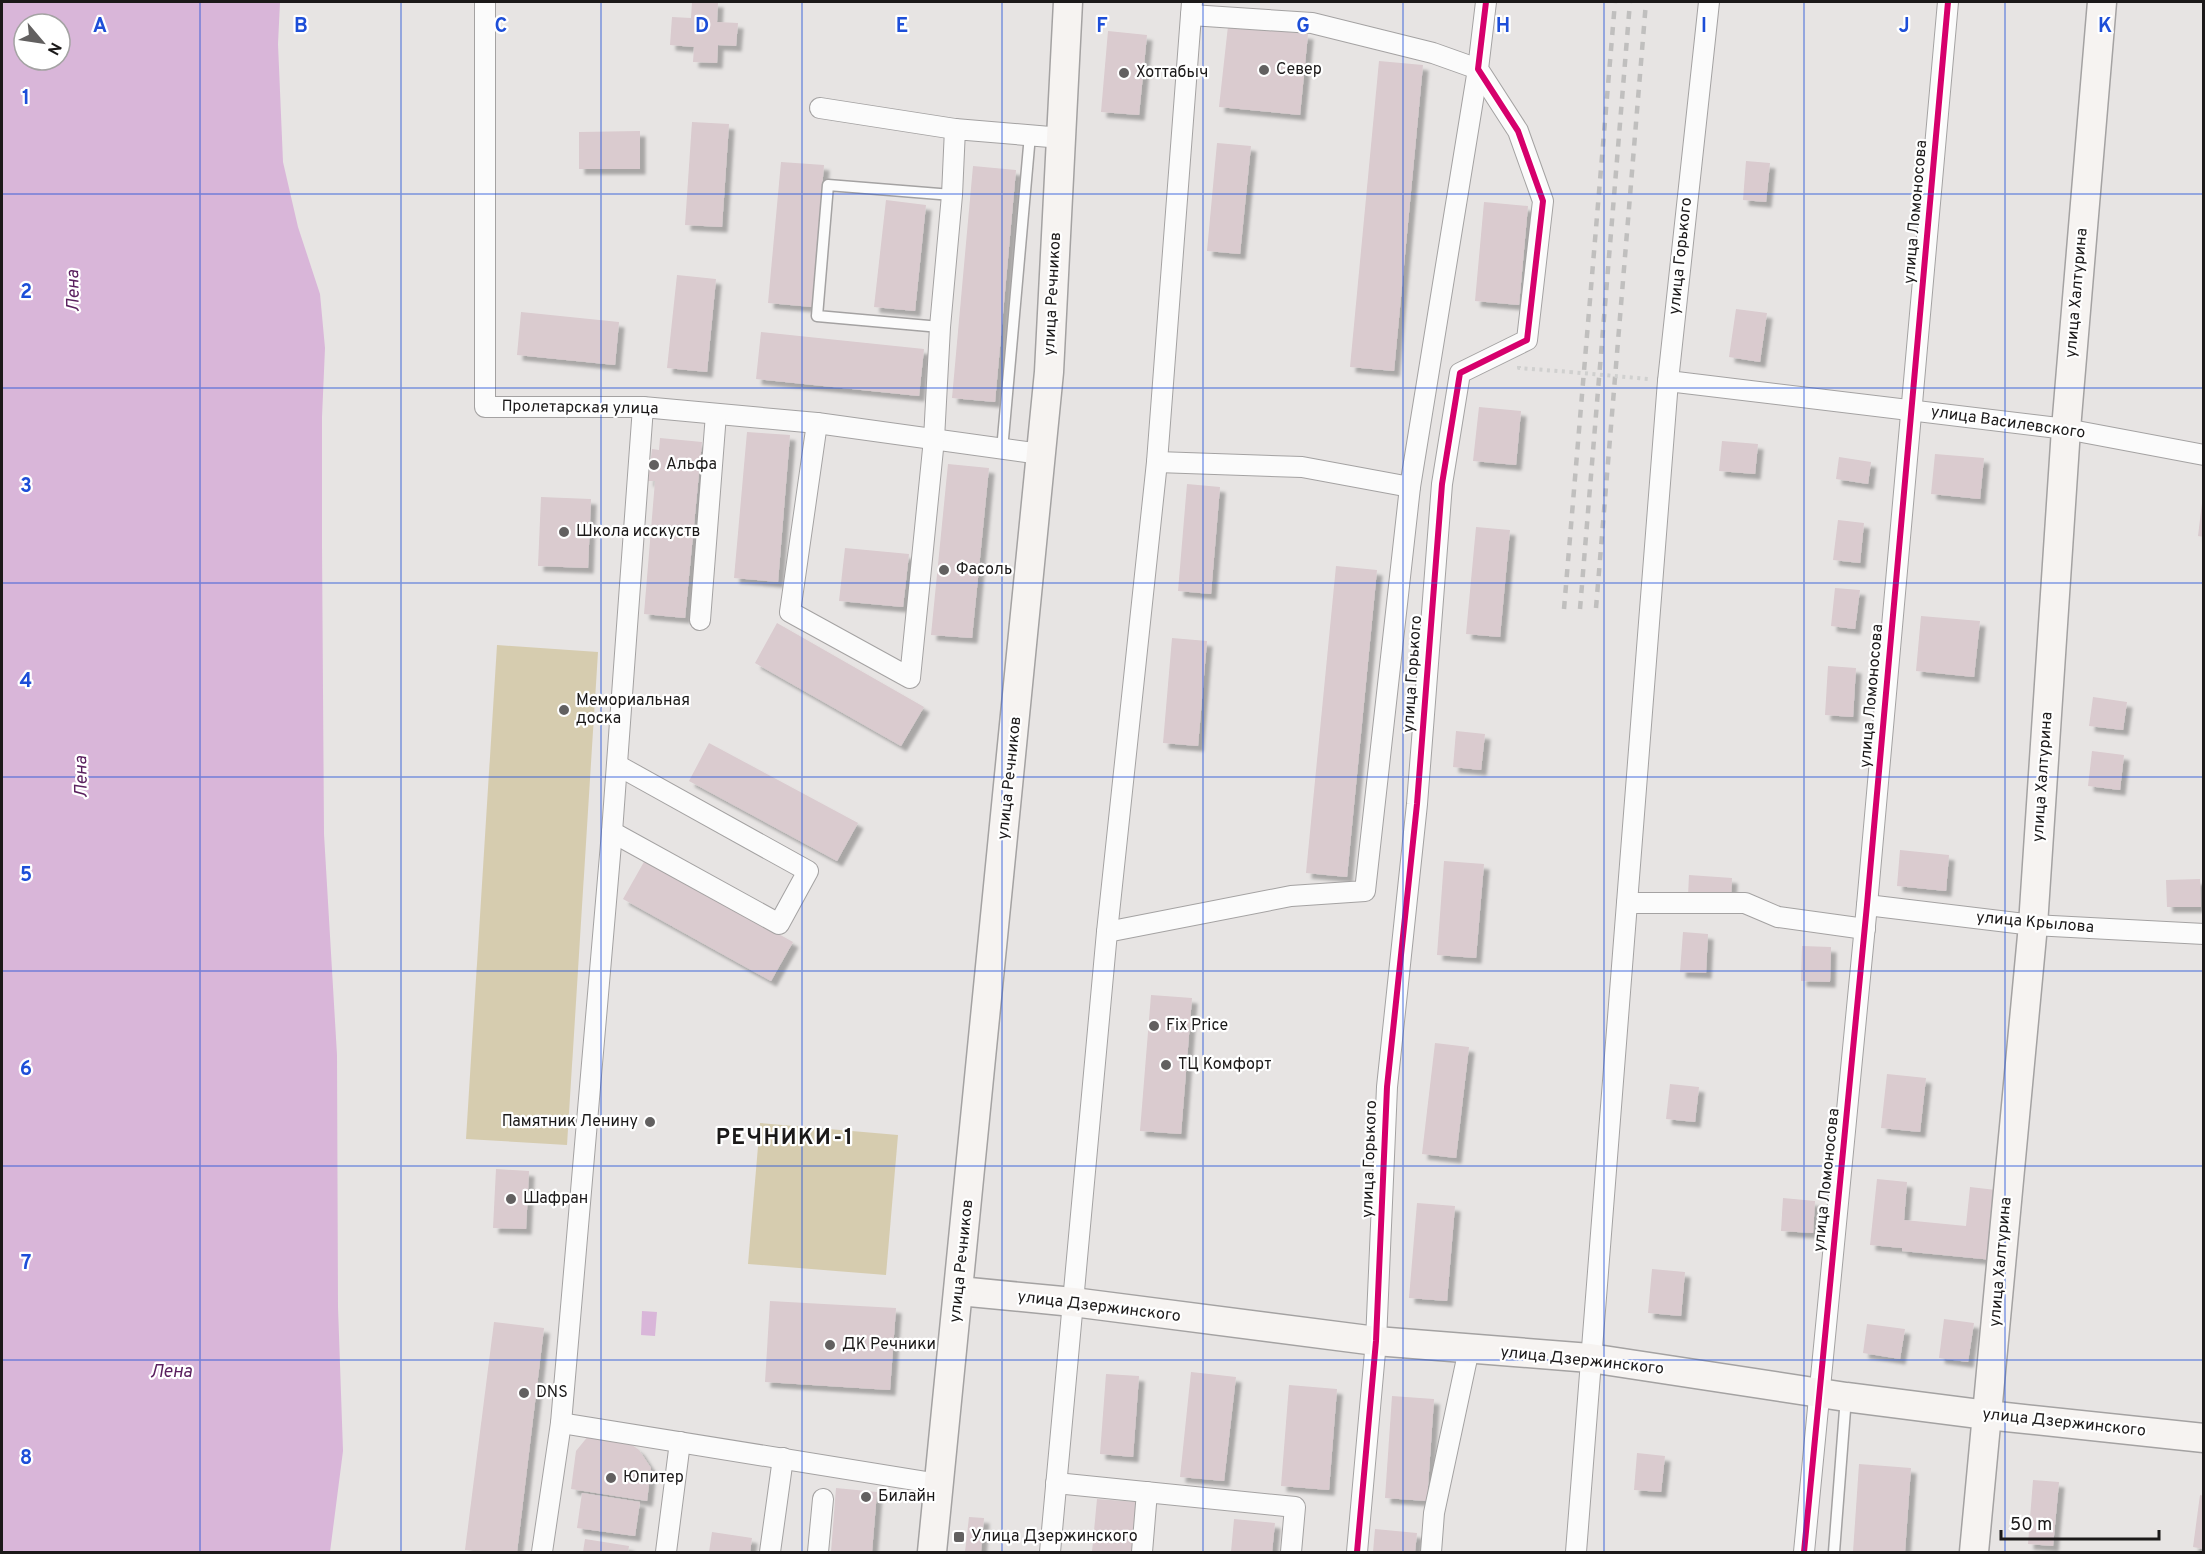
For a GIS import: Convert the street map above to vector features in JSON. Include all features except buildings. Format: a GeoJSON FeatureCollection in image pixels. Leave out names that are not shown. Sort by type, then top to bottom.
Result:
{"type":"FeatureCollection","features":[{"type":"Feature","properties":{"kind":"street","name":"Пролетарская улица"},"geometry":{"type":"LineString","coordinates":[[485,2],[485,407],[643,407],[817,423],[1041,454]]}},
{"type":"Feature","properties":{"kind":"street","name":"улица Речников"},"geometry":{"type":"LineString","coordinates":[[932,1552],[1049,372],[1068,2]]}},
{"type":"Feature","properties":{"kind":"street"},"geometry":{"type":"LineString","coordinates":[[1107,932],[1291,896],[1365,891],[1410,487],[1478,69],[1486,2]]}},
{"type":"Feature","properties":{"kind":"street","name":"улица Горького"},"geometry":{"type":"LineString","coordinates":[[1576,1552],[1668,381],[1709,2]]}},
{"type":"Feature","properties":{"kind":"street","name":"улица Ломоносова"},"geometry":{"type":"LineString","coordinates":[[1804,1552],[1833,1395],[1865,929],[1948,2]]}},
{"type":"Feature","properties":{"kind":"street","name":"улица Халтурина"},"geometry":{"type":"LineString","coordinates":[[1974,1552],[2034,925],[2066,429],[2102,2]]}},
{"type":"Feature","properties":{"kind":"street"},"geometry":{"type":"LineString","coordinates":[[1050,1552],[1107,932],[1157,462],[1191,8],[1312,23],[1433,53],[1478,69],[1518,131],[1543,201],[1527,340]]}},
{"type":"Feature","properties":{"kind":"street"},"geometry":{"type":"LineString","coordinates":[[820,108],[955,129],[1062,138]]}},
{"type":"Feature","properties":{"kind":"street"},"geometry":{"type":"LineString","coordinates":[[817,423],[790,612],[910,678],[934,439],[955,129]]}},
{"type":"Feature","properties":{"kind":"street","name":"улица Горького"},"geometry":{"type":"LineString","coordinates":[[1376,1341],[1387,1087],[1417,804],[1442,484],[1460,373],[1527,340]]}},
{"type":"Feature","properties":{"kind":"street","name":"улица Василевского"},"geometry":{"type":"LineString","coordinates":[[1668,381],[2066,429],[2204,455]]}},
{"type":"Feature","properties":{"kind":"street"},"geometry":{"type":"LineString","coordinates":[[542,1552],[561,1422],[612,832],[643,407]]}},
{"type":"Feature","properties":{"kind":"street"},"geometry":{"type":"LineString","coordinates":[[700,620],[716,414]]}},
{"type":"Feature","properties":{"kind":"street"},"geometry":{"type":"LineString","coordinates":[[1157,462],[1302,467],[1410,487]]}},
{"type":"Feature","properties":{"kind":"street"},"geometry":{"type":"LineString","coordinates":[[612,832],[779,924],[808,871],[617,765]]}},
{"type":"Feature","properties":{"kind":"street"},"geometry":{"type":"LineString","coordinates":[[1627,903],[1746,903],[1778,917],[1865,929]]}},
{"type":"Feature","properties":{"kind":"street","name":"улица Крылова"},"geometry":{"type":"LineString","coordinates":[[1867,905],[2034,925],[2204,934]]}},
{"type":"Feature","properties":{"kind":"street","name":"улица Дзержинского"},"geometry":{"type":"LineString","coordinates":[[959,1292],[1072,1302],[1376,1341],[1590,1358],[1833,1395],[1987,1415],[2204,1438]]}},
{"type":"Feature","properties":{"kind":"street"},"geometry":{"type":"LineString","coordinates":[[1357,1552],[1376,1341]]}},
{"type":"Feature","properties":{"kind":"street"},"geometry":{"type":"LineString","coordinates":[[1431,1552],[1434,1513],[1470,1349]]}},
{"type":"Feature","properties":{"kind":"street"},"geometry":{"type":"LineString","coordinates":[[561,1422],[939,1484]]}},
{"type":"Feature","properties":{"kind":"street"},"geometry":{"type":"LineString","coordinates":[[666,1552],[680,1442]]}},
{"type":"Feature","properties":{"kind":"street"},"geometry":{"type":"LineString","coordinates":[[770,1552],[783,1458]]}},
{"type":"Feature","properties":{"kind":"street"},"geometry":{"type":"LineString","coordinates":[[1056,1483],[1294,1507],[1291,1552]]}},
{"type":"Feature","properties":{"kind":"street"},"geometry":{"type":"LineString","coordinates":[[1142,1552],[1147,1492]]}},
{"type":"Feature","properties":{"kind":"street"},"geometry":{"type":"LineString","coordinates":[[819,1552],[823,1499]]}},
{"type":"Feature","properties":{"kind":"lane"},"geometry":{"type":"LineString","coordinates":[[1002,450],[1030,135]]}},
{"type":"Feature","properties":{"kind":"lane"},"geometry":{"type":"LineString","coordinates":[[940,327],[817,316],[828,184],[952,195]]}},
{"type":"Feature","properties":{"kind":"lane"},"geometry":{"type":"LineString","coordinates":[[1833,1395],[1834,1552]]}},
{"type":"Feature","properties":{"kind":"path"},"geometry":{"type":"LineString","coordinates":[[1527,340],[1519,368],[1648,379]]}},
{"type":"Feature","properties":{"kind":"shaded area"},"geometry":{"type":"Polygon","coordinates":[[[497,645],[598,652],[567,1145],[466,1139],[497,645]]]}},
{"type":"Feature","properties":{"kind":"shaded area"},"geometry":{"type":"Polygon","coordinates":[[[760,1123],[898,1135],[886,1275],[748,1264],[760,1123]]]}},
{"type":"Feature","properties":{"kind":"water","name":"Лена"},"geometry":{"type":"Polygon","coordinates":[[[2,2],[280,2],[278,44],[283,162],[298,227],[320,294],[325,348],[322,417],[324,834],[337,1055],[338,1307],[343,1451],[330,1552],[2,1552],[2,2]]]}},
{"type":"Feature","properties":{"kind":"water"},"geometry":{"type":"Polygon","coordinates":[[[642,1311],[657,1312],[655,1336],[641,1335],[642,1311]]]}},
{"type":"Feature","properties":{"kind":"railway"},"geometry":{"type":"LineString","coordinates":[[1564,609],[1615,2]]}},
{"type":"Feature","properties":{"kind":"railway"},"geometry":{"type":"LineString","coordinates":[[1580,609],[1630,2]]}},
{"type":"Feature","properties":{"kind":"railway"},"geometry":{"type":"LineString","coordinates":[[1596,608],[1646,2]]}},
{"type":"Feature","properties":{"kind":"cycle path"},"geometry":{"type":"LineString","coordinates":[[1357,1552],[1376,1341],[1387,1087],[1417,804],[1442,484],[1460,373],[1527,340],[1543,201],[1518,131],[1478,69],[1486,2]]}},
{"type":"Feature","properties":{"kind":"cycle path"},"geometry":{"type":"LineString","coordinates":[[1804,1552],[1867,905],[1948,2]]}},
{"type":"Feature","properties":{"kind":"place","name":"Север"},"geometry":{"type":"Point","coordinates":[1264,70]}},
{"type":"Feature","properties":{"kind":"place","name":"Хоттабыч"},"geometry":{"type":"Point","coordinates":[1124,73]}},
{"type":"Feature","properties":{"kind":"place","name":"Альфа"},"geometry":{"type":"Point","coordinates":[654,465]}},
{"type":"Feature","properties":{"kind":"place","name":"Школа исскуств"},"geometry":{"type":"Point","coordinates":[564,532]}},
{"type":"Feature","properties":{"kind":"place","name":"Фасоль"},"geometry":{"type":"Point","coordinates":[944,570]}},
{"type":"Feature","properties":{"kind":"place","name":"Мемориальная доска"},"geometry":{"type":"Point","coordinates":[564,710]}},
{"type":"Feature","properties":{"kind":"place","name":"Fix Price"},"geometry":{"type":"Point","coordinates":[1154,1026]}},
{"type":"Feature","properties":{"kind":"place","name":"ТЦ Комфорт"},"geometry":{"type":"Point","coordinates":[1166,1065]}},
{"type":"Feature","properties":{"kind":"place","name":"Памятник Ленину"},"geometry":{"type":"Point","coordinates":[650,1122]}},
{"type":"Feature","properties":{"kind":"place","name":"Шафран"},"geometry":{"type":"Point","coordinates":[511,1199]}},
{"type":"Feature","properties":{"kind":"place","name":"ДК Речники"},"geometry":{"type":"Point","coordinates":[830,1345]}},
{"type":"Feature","properties":{"kind":"place","name":"DNS"},"geometry":{"type":"Point","coordinates":[524,1393]}},
{"type":"Feature","properties":{"kind":"place","name":"Юпитер"},"geometry":{"type":"Point","coordinates":[611,1478]}},
{"type":"Feature","properties":{"kind":"place","name":"Билайн"},"geometry":{"type":"Point","coordinates":[866,1497]}},
{"type":"Feature","properties":{"kind":"place","name":"Улица Дзержинского"},"geometry":{"type":"Point","coordinates":[959,1537]}},
{"type":"Feature","properties":{"kind":"district","name":"РЕЧНИКИ-1"},"geometry":{"type":"Point","coordinates":[785,1138]}}]}
